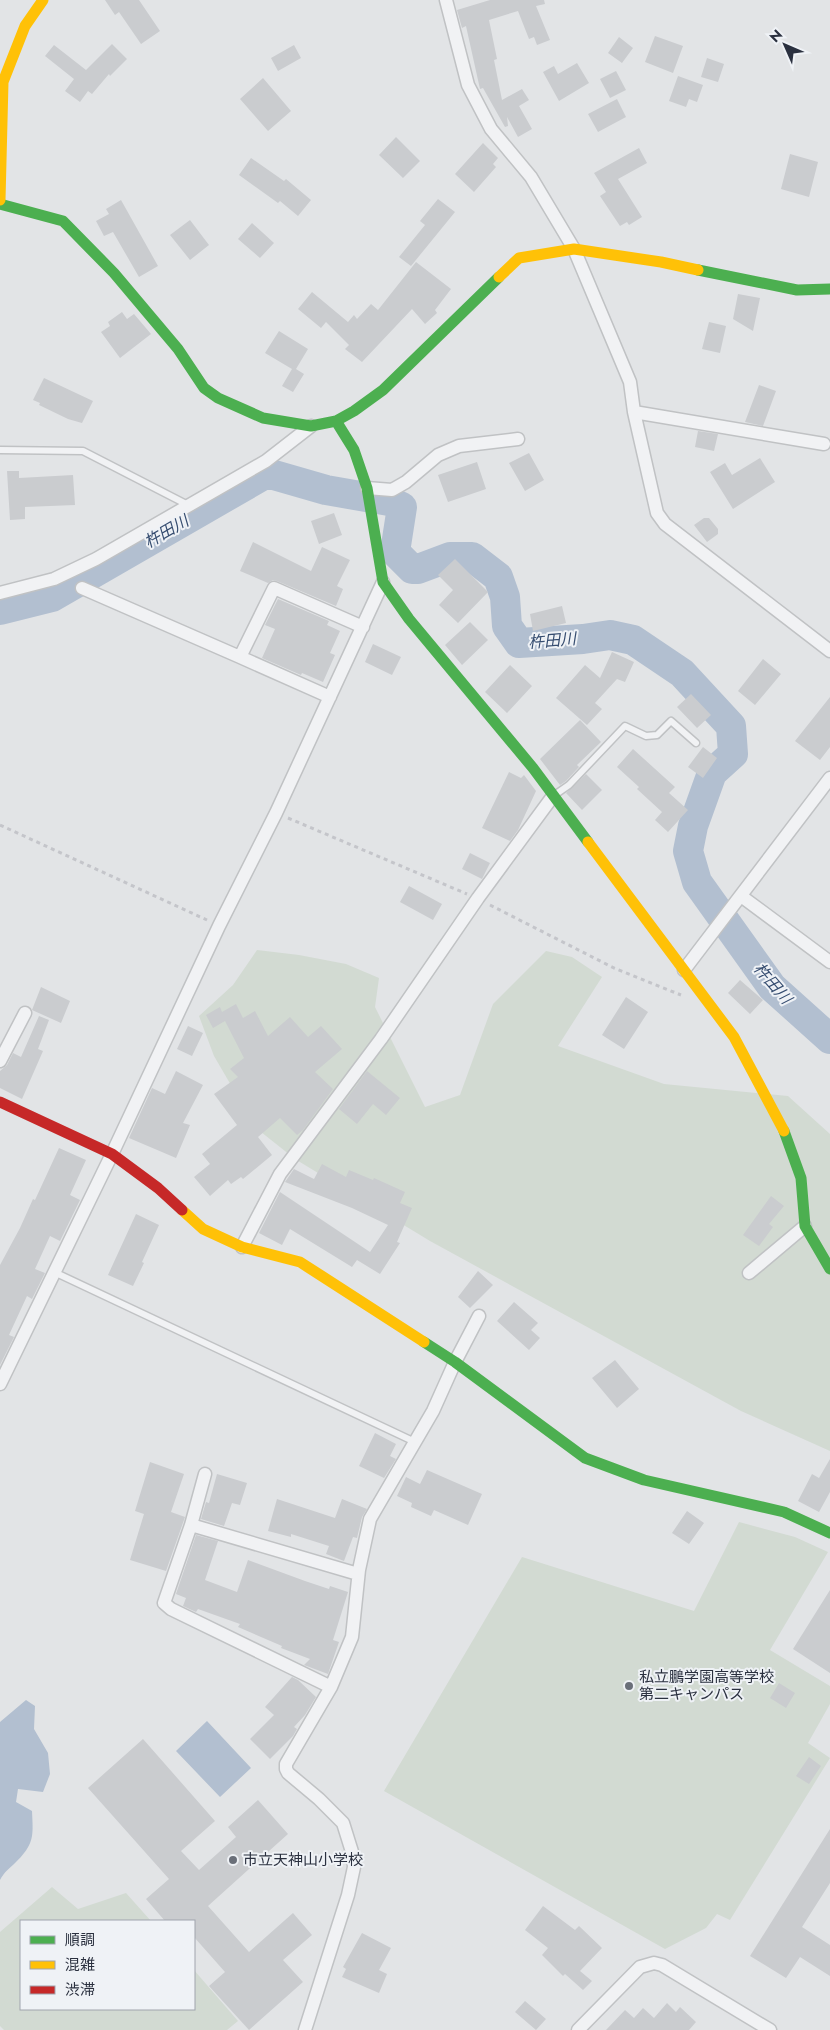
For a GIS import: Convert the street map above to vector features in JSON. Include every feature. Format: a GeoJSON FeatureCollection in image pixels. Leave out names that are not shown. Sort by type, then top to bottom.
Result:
{"type":"FeatureCollection","features":[{"type":"Feature","properties":{"kind":"street"},"geometry":{"type":"LineString","coordinates":[[43,0],[25,26],[3,82],[0,202],[63,221],[120,280],[178,349],[204,388],[218,398],[263,418],[311,426],[336,421],[354,411],[383,390],[518,258],[574,249],[661,262],[797,290],[830,289]]}},
{"type":"Feature","properties":{"kind":"street"},"geometry":{"type":"LineString","coordinates":[[446,0],[468,84],[491,129],[531,177],[574,249],[630,382],[634,412],[657,513],[664,524],[830,651]]}},
{"type":"Feature","properties":{"kind":"street"},"geometry":{"type":"LineString","coordinates":[[634,412],[824,444]]}},
{"type":"Feature","properties":{"kind":"street"},"geometry":{"type":"LineString","coordinates":[[336,421],[354,450],[367,488],[384,582],[409,619],[527,760],[734,1037],[784,1130],[800,1178],[805,1226],[830,1269]]}},
{"type":"Feature","properties":{"kind":"street"},"geometry":{"type":"LineString","coordinates":[[0,593],[54,579],[96,559],[266,460],[311,426]]}},
{"type":"Feature","properties":{"kind":"street"},"geometry":{"type":"LineString","coordinates":[[367,488],[392,490],[406,482],[438,455],[459,446],[518,439]]}},
{"type":"Feature","properties":{"kind":"street"},"geometry":{"type":"LineString","coordinates":[[1,1380],[112,1154],[219,926],[276,813],[384,582]]}},
{"type":"Feature","properties":{"kind":"street"},"geometry":{"type":"LineString","coordinates":[[82,588],[330,697]]}},
{"type":"Feature","properties":{"kind":"street"},"geometry":{"type":"LineString","coordinates":[[240,657],[274,588],[362,627]]}},
{"type":"Feature","properties":{"kind":"street"},"geometry":{"type":"LineString","coordinates":[[684,970],[830,778]]}},
{"type":"Feature","properties":{"kind":"street"},"geometry":{"type":"LineString","coordinates":[[242,1247],[280,1174],[382,1039],[478,898],[553,796]]}},
{"type":"Feature","properties":{"kind":"street"},"geometry":{"type":"LineString","coordinates":[[741,896],[830,962]]}},
{"type":"Feature","properties":{"kind":"street"},"geometry":{"type":"LineString","coordinates":[[0,1061],[25,1013]]}},
{"type":"Feature","properties":{"kind":"street"},"geometry":{"type":"LineString","coordinates":[[0,1102],[112,1154],[158,1188],[203,1229],[242,1247],[300,1262],[455,1362],[585,1458],[644,1480],[784,1512],[830,1533]]}},
{"type":"Feature","properties":{"kind":"street"},"geometry":{"type":"LineString","coordinates":[[749,1273],[805,1226]]}},
{"type":"Feature","properties":{"kind":"street"},"geometry":{"type":"LineString","coordinates":[[305,2030],[348,1896],[354,1867],[353,1855],[343,1823],[286,1769],[286,1764],[331,1687],[352,1638],[358,1574],[370,1519],[433,1411],[455,1362],[480,1316]]}},
{"type":"Feature","properties":{"kind":"street"},"geometry":{"type":"LineString","coordinates":[[205,1474],[191,1525],[164,1603],[171,1609],[331,1687]]}},
{"type":"Feature","properties":{"kind":"street"},"geometry":{"type":"LineString","coordinates":[[191,1525],[358,1574]]}},
{"type":"Feature","properties":{"kind":"street"},"geometry":{"type":"LineString","coordinates":[[578,2030],[640,1967],[654,1963],[662,1965],[770,2030]]}},
{"type":"Feature","properties":{"kind":"lane"},"geometry":{"type":"LineString","coordinates":[[0,450],[83,452],[188,505]]}},
{"type":"Feature","properties":{"kind":"lane"},"geometry":{"type":"LineString","coordinates":[[553,796],[569,785],[625,726],[646,736],[657,735],[671,721],[696,743]]}},
{"type":"Feature","properties":{"kind":"lane"},"geometry":{"type":"LineString","coordinates":[[54,1272],[415,1442]]}},
{"type":"Feature","properties":{"kind":"path"},"geometry":{"type":"LineString","coordinates":[[276,813],[478,898],[614,968],[686,997]]}},
{"type":"Feature","properties":{"kind":"path"},"geometry":{"type":"LineString","coordinates":[[0,825],[219,926]]}},
{"type":"Feature","properties":{"kind":"shaded area"},"geometry":{"type":"Polygon","coordinates":[[[257,950],[299,955],[346,964],[379,978],[375,1007],[425,1107],[460,1095],[493,1004],[546,951],[572,957],[602,977],[558,1046],[664,1084],[788,1096],[830,1134],[830,1451],[741,1411],[430,1241],[295,1159],[256,1128],[214,1056],[199,1016],[233,985],[257,950]]]}},
{"type":"Feature","properties":{"kind":"shaded area","name":"私立鵬学園高等学校 第二キャンパス"},"geometry":{"type":"Polygon","coordinates":[[[739,1522],[795,1537],[828,1552],[770,1650],[830,1686],[830,1704],[808,1743],[830,1758],[730,1920],[717,1914],[706,1928],[665,1949],[384,1791],[522,1557],[694,1611],[739,1522]]]}},
{"type":"Feature","properties":{"kind":"shaded area"},"geometry":{"type":"Polygon","coordinates":[[[52,1887],[78,1909],[126,1893],[150,1920],[20,1920],[20,2010],[195,2010],[195,1971],[238,2021],[227,2030],[4,2030],[0,2026],[0,1932],[52,1887]]]}},
{"type":"Feature","properties":{"kind":"water"},"geometry":{"type":"Polygon","coordinates":[[[26,1700],[35,1706],[34,1729],[48,1753],[50,1774],[43,1792],[18,1789],[16,1802],[32,1811],[32,1838],[27,1849],[0,1880],[0,1722],[26,1700]]]}},
{"type":"Feature","properties":{"kind":"water"},"geometry":{"type":"Polygon","coordinates":[[[207,1721],[251,1768],[220,1797],[176,1751],[207,1721]]]}},
{"type":"Feature","properties":{"kind":"building"},"geometry":{"type":"Polygon","coordinates":[[[105,0],[139,0],[160,31],[141,44],[119,12],[115,15],[105,0]]]}},
{"type":"Feature","properties":{"kind":"building"},"geometry":{"type":"Polygon","coordinates":[[[490,0],[544,0],[545,4],[536,6],[550,40],[537,45],[534,37],[529,39],[518,11],[489,20],[497,59],[494,60],[502,100],[522,89],[529,100],[519,106],[532,129],[518,137],[507,117],[508,126],[505,127],[483,88],[480,89],[466,26],[462,28],[457,10],[490,0]]]}},
{"type":"Feature","properties":{"kind":"building"},"geometry":{"type":"Polygon","coordinates":[[[655,36],[683,46],[673,73],[645,62],[655,36]]]}},
{"type":"Feature","properties":{"kind":"building"},"geometry":{"type":"Polygon","coordinates":[[[619,37],[633,48],[622,63],[608,53],[619,37]]]}},
{"type":"Feature","properties":{"kind":"building"},"geometry":{"type":"Polygon","coordinates":[[[112,44],[127,59],[110,76],[109,74],[92,94],[88,91],[80,102],[65,91],[74,79],[45,56],[54,45],[86,70],[112,44]]]}},
{"type":"Feature","properties":{"kind":"building"},"geometry":{"type":"Polygon","coordinates":[[[294,45],[301,58],[278,71],[271,58],[294,45]]]}},
{"type":"Feature","properties":{"kind":"building"},"geometry":{"type":"Polygon","coordinates":[[[707,58],[724,64],[718,82],[701,77],[707,58]]]}},
{"type":"Feature","properties":{"kind":"building"},"geometry":{"type":"Polygon","coordinates":[[[577,63],[589,83],[559,101],[543,72],[554,66],[558,74],[577,63]]]}},
{"type":"Feature","properties":{"kind":"building"},"geometry":{"type":"Polygon","coordinates":[[[616,71],[626,90],[610,98],[600,79],[616,71]]]}},
{"type":"Feature","properties":{"kind":"building"},"geometry":{"type":"Polygon","coordinates":[[[678,76],[703,85],[697,102],[689,99],[686,107],[669,101],[678,76]]]}},
{"type":"Feature","properties":{"kind":"building"},"geometry":{"type":"Polygon","coordinates":[[[263,78],[291,111],[268,131],[240,99],[263,78]]]}},
{"type":"Feature","properties":{"kind":"building"},"geometry":{"type":"Polygon","coordinates":[[[617,99],[626,117],[598,132],[588,114],[617,99]]]}},
{"type":"Feature","properties":{"kind":"building"},"geometry":{"type":"Polygon","coordinates":[[[396,137],[420,161],[403,178],[379,155],[396,137]]]}},
{"type":"Feature","properties":{"kind":"building"},"geometry":{"type":"Polygon","coordinates":[[[483,143],[498,158],[493,164],[496,167],[474,192],[455,174],[483,143]]]}},
{"type":"Feature","properties":{"kind":"building"},"geometry":{"type":"Polygon","coordinates":[[[639,148],[647,163],[618,179],[642,217],[629,225],[627,222],[620,226],[600,196],[606,192],[594,173],[639,148]]]}},
{"type":"Feature","properties":{"kind":"building"},"geometry":{"type":"Polygon","coordinates":[[[790,154],[818,162],[809,197],[781,189],[790,154]]]}},
{"type":"Feature","properties":{"kind":"building"},"geometry":{"type":"Polygon","coordinates":[[[251,158],[284,181],[286,179],[311,200],[298,216],[280,201],[278,203],[239,175],[251,158]]]}},
{"type":"Feature","properties":{"kind":"building"},"geometry":{"type":"Polygon","coordinates":[[[438,199],[455,212],[411,266],[399,257],[425,225],[420,221],[438,199]]]}},
{"type":"Feature","properties":{"kind":"building"},"geometry":{"type":"Polygon","coordinates":[[[121,200],[158,266],[139,277],[113,232],[104,236],[96,221],[109,214],[106,209],[121,200]]]}},
{"type":"Feature","properties":{"kind":"building"},"geometry":{"type":"Polygon","coordinates":[[[190,220],[209,245],[190,260],[170,235],[190,220]]]}},
{"type":"Feature","properties":{"kind":"building"},"geometry":{"type":"Polygon","coordinates":[[[252,223],[274,243],[260,258],[238,239],[252,223]]]}},
{"type":"Feature","properties":{"kind":"building"},"geometry":{"type":"Polygon","coordinates":[[[416,262],[451,289],[435,310],[437,313],[425,324],[412,309],[362,362],[345,349],[349,345],[326,322],[321,328],[298,309],[312,292],[348,322],[354,315],[357,319],[371,304],[378,310],[416,262]]]}},
{"type":"Feature","properties":{"kind":"building"},"geometry":{"type":"Polygon","coordinates":[[[738,294],[760,298],[753,331],[733,319],[738,294]]]}},
{"type":"Feature","properties":{"kind":"building"},"geometry":{"type":"Polygon","coordinates":[[[122,312],[127,319],[134,314],[151,334],[120,358],[101,332],[110,326],[108,322],[122,312]]]}},
{"type":"Feature","properties":{"kind":"building"},"geometry":{"type":"Polygon","coordinates":[[[709,322],[726,326],[720,353],[702,349],[709,322]]]}},
{"type":"Feature","properties":{"kind":"building"},"geometry":{"type":"Polygon","coordinates":[[[279,331],[308,349],[296,369],[304,374],[293,392],[282,386],[292,369],[265,353],[279,331]]]}},
{"type":"Feature","properties":{"kind":"building"},"geometry":{"type":"Polygon","coordinates":[[[44,378],[93,401],[82,423],[68,419],[39,405],[40,403],[33,400],[44,378]]]}},
{"type":"Feature","properties":{"kind":"building"},"geometry":{"type":"Polygon","coordinates":[[[759,385],[776,391],[763,426],[745,422],[759,385]]]}},
{"type":"Feature","properties":{"kind":"building"},"geometry":{"type":"Polygon","coordinates":[[[698,431],[718,434],[714,451],[695,447],[698,431]]]}},
{"type":"Feature","properties":{"kind":"building"},"geometry":{"type":"Polygon","coordinates":[[[529,453],[544,480],[525,491],[509,463],[529,453]]]}},
{"type":"Feature","properties":{"kind":"building"},"geometry":{"type":"Polygon","coordinates":[[[760,458],[775,482],[733,509],[710,472],[725,463],[732,475],[760,458]]]}},
{"type":"Feature","properties":{"kind":"building"},"geometry":{"type":"Polygon","coordinates":[[[477,462],[486,489],[448,502],[438,475],[477,462]]]}},
{"type":"Feature","properties":{"kind":"building"},"geometry":{"type":"Polygon","coordinates":[[[7,471],[19,471],[19,478],[73,475],[75,505],[25,507],[25,519],[10,520],[7,471]]]}},
{"type":"Feature","properties":{"kind":"building"},"geometry":{"type":"Polygon","coordinates":[[[334,513],[342,535],[319,544],[311,521],[334,513]]]}},
{"type":"Feature","properties":{"kind":"building"},"geometry":{"type":"Polygon","coordinates":[[[704,518],[709,518],[718,529],[718,534],[707,542],[694,525],[704,518]]]}},
{"type":"Feature","properties":{"kind":"building"},"geometry":{"type":"Polygon","coordinates":[[[253,542],[311,571],[322,547],[350,560],[337,586],[343,589],[336,606],[277,581],[273,580],[268,583],[240,571],[253,542]]]}},
{"type":"Feature","properties":{"kind":"building"},"geometry":{"type":"Polygon","coordinates":[[[455,559],[488,592],[458,623],[439,605],[453,590],[438,575],[455,559]]]}},
{"type":"Feature","properties":{"kind":"building"},"geometry":{"type":"Polygon","coordinates":[[[278,599],[329,621],[327,625],[340,631],[330,653],[335,655],[323,682],[302,673],[301,675],[262,658],[275,629],[265,625],[278,599]]]}},
{"type":"Feature","properties":{"kind":"building"},"geometry":{"type":"Polygon","coordinates":[[[562,606],[566,623],[533,631],[530,614],[562,606]]]}},
{"type":"Feature","properties":{"kind":"building"},"geometry":{"type":"Polygon","coordinates":[[[470,622],[488,640],[462,665],[445,645],[470,622]]]}},
{"type":"Feature","properties":{"kind":"building"},"geometry":{"type":"Polygon","coordinates":[[[373,644],[401,657],[392,675],[365,662],[373,644]]]}},
{"type":"Feature","properties":{"kind":"building"},"geometry":{"type":"Polygon","coordinates":[[[612,652],[634,662],[625,682],[617,679],[595,703],[602,709],[587,725],[556,698],[585,665],[600,678],[612,652]]]}},
{"type":"Feature","properties":{"kind":"building"},"geometry":{"type":"Polygon","coordinates":[[[763,659],[781,674],[755,705],[738,691],[763,659]]]}},
{"type":"Feature","properties":{"kind":"building"},"geometry":{"type":"Polygon","coordinates":[[[510,665],[532,686],[507,713],[485,692],[510,665]]]}},
{"type":"Feature","properties":{"kind":"building"},"geometry":{"type":"Polygon","coordinates":[[[691,694],[711,715],[697,728],[677,707],[691,694]]]}},
{"type":"Feature","properties":{"kind":"building"},"geometry":{"type":"Polygon","coordinates":[[[830,697],[830,747],[820,760],[795,741],[830,697]]]}},
{"type":"Feature","properties":{"kind":"building"},"geometry":{"type":"Polygon","coordinates":[[[580,720],[601,742],[577,765],[579,767],[566,781],[560,785],[540,759],[580,720]]]}},
{"type":"Feature","properties":{"kind":"building"},"geometry":{"type":"Polygon","coordinates":[[[703,747],[717,758],[703,778],[688,767],[703,747]]]}},
{"type":"Feature","properties":{"kind":"building"},"geometry":{"type":"Polygon","coordinates":[[[633,749],[675,787],[669,793],[688,810],[668,832],[655,820],[662,812],[617,767],[633,749]]]}},
{"type":"Feature","properties":{"kind":"building"},"geometry":{"type":"Polygon","coordinates":[[[509,772],[521,778],[524,775],[536,791],[518,830],[510,841],[482,828],[509,772]]]}},
{"type":"Feature","properties":{"kind":"building"},"geometry":{"type":"Polygon","coordinates":[[[586,774],[602,790],[582,810],[566,793],[586,774]]]}},
{"type":"Feature","properties":{"kind":"building"},"geometry":{"type":"Polygon","coordinates":[[[470,853],[490,863],[482,879],[462,869],[470,853]]]}},
{"type":"Feature","properties":{"kind":"building"},"geometry":{"type":"Polygon","coordinates":[[[409,886],[442,904],[433,920],[400,902],[409,886]]]}},
{"type":"Feature","properties":{"kind":"building"},"geometry":{"type":"Polygon","coordinates":[[[740,980],[763,1000],[750,1014],[728,993],[740,980]]]}},
{"type":"Feature","properties":{"kind":"building"},"geometry":{"type":"Polygon","coordinates":[[[41,987],[70,1001],[61,1023],[32,1010],[41,987]]]}},
{"type":"Feature","properties":{"kind":"building"},"geometry":{"type":"Polygon","coordinates":[[[626,997],[648,1012],[624,1049],[602,1035],[626,997]]]}},
{"type":"Feature","properties":{"kind":"building"},"geometry":{"type":"Polygon","coordinates":[[[236,1004],[243,1018],[255,1011],[268,1036],[290,1017],[308,1037],[321,1026],[342,1049],[315,1072],[333,1089],[303,1130],[297,1135],[280,1118],[258,1137],[272,1155],[243,1179],[241,1177],[231,1184],[228,1180],[210,1196],[194,1177],[210,1164],[202,1154],[237,1125],[214,1094],[238,1077],[230,1069],[244,1058],[225,1021],[213,1028],[206,1015],[220,1007],[222,1012],[236,1004]]]}},
{"type":"Feature","properties":{"kind":"building"},"geometry":{"type":"Polygon","coordinates":[[[39,1016],[49,1020],[38,1049],[43,1051],[22,1099],[0,1088],[0,1071],[7,1065],[13,1053],[21,1057],[39,1016]]]}},
{"type":"Feature","properties":{"kind":"building"},"geometry":{"type":"Polygon","coordinates":[[[188,1026],[203,1033],[192,1056],[177,1049],[188,1026]]]}},
{"type":"Feature","properties":{"kind":"building"},"geometry":{"type":"Polygon","coordinates":[[[176,1071],[203,1085],[183,1123],[190,1125],[176,1158],[129,1138],[152,1088],[165,1094],[176,1071]]]}},
{"type":"Feature","properties":{"kind":"building"},"geometry":{"type":"Polygon","coordinates":[[[367,1071],[400,1098],[386,1115],[373,1104],[357,1124],[339,1109],[367,1071]]]}},
{"type":"Feature","properties":{"kind":"building"},"geometry":{"type":"Polygon","coordinates":[[[59,1148],[86,1160],[70,1195],[80,1200],[60,1241],[50,1236],[35,1269],[45,1273],[32,1299],[27,1296],[9,1335],[14,1337],[0,1365],[0,1265],[33,1199],[35,1200],[59,1148]]]}},
{"type":"Feature","properties":{"kind":"building"},"geometry":{"type":"Polygon","coordinates":[[[322,1164],[346,1177],[349,1170],[373,1180],[374,1178],[405,1192],[400,1203],[412,1208],[397,1242],[400,1243],[380,1274],[357,1260],[352,1267],[290,1229],[282,1245],[259,1233],[280,1192],[370,1252],[388,1225],[352,1208],[285,1182],[294,1169],[314,1179],[322,1164]]]}},
{"type":"Feature","properties":{"kind":"building"},"geometry":{"type":"Polygon","coordinates":[[[771,1196],[784,1206],[769,1224],[773,1227],[759,1246],[743,1235],[771,1196]]]}},
{"type":"Feature","properties":{"kind":"building"},"geometry":{"type":"Polygon","coordinates":[[[136,1214],[159,1225],[133,1286],[108,1275],[136,1214]]]}},
{"type":"Feature","properties":{"kind":"building"},"geometry":{"type":"Polygon","coordinates":[[[478,1271],[493,1285],[470,1308],[458,1297],[478,1271]]]}},
{"type":"Feature","properties":{"kind":"building"},"geometry":{"type":"Polygon","coordinates":[[[514,1302],[538,1323],[531,1330],[540,1338],[529,1350],[497,1321],[514,1302]]]}},
{"type":"Feature","properties":{"kind":"building"},"geometry":{"type":"Polygon","coordinates":[[[615,1360],[639,1389],[617,1408],[592,1378],[615,1360]]]}},
{"type":"Feature","properties":{"kind":"building"},"geometry":{"type":"Polygon","coordinates":[[[375,1433],[396,1444],[390,1456],[396,1459],[384,1478],[359,1466],[375,1433]]]}},
{"type":"Feature","properties":{"kind":"building"},"geometry":{"type":"Polygon","coordinates":[[[830,1459],[830,1492],[819,1512],[798,1501],[812,1474],[819,1478],[830,1459]]]}},
{"type":"Feature","properties":{"kind":"building"},"geometry":{"type":"Polygon","coordinates":[[[150,1462],[184,1474],[171,1512],[185,1517],[166,1571],[130,1560],[144,1514],[135,1511],[150,1462]]]}},
{"type":"Feature","properties":{"kind":"building"},"geometry":{"type":"Polygon","coordinates":[[[427,1470],[482,1494],[468,1525],[434,1510],[431,1516],[411,1507],[412,1503],[397,1496],[406,1477],[420,1484],[427,1470]]]}},
{"type":"Feature","properties":{"kind":"building"},"geometry":{"type":"Polygon","coordinates":[[[217,1474],[247,1483],[240,1505],[232,1503],[224,1526],[201,1519],[206,1502],[209,1503],[217,1474]]]}},
{"type":"Feature","properties":{"kind":"building"},"geometry":{"type":"Polygon","coordinates":[[[277,1499],[335,1518],[342,1499],[367,1509],[362,1517],[357,1538],[353,1537],[344,1561],[326,1554],[329,1546],[291,1534],[291,1537],[268,1531],[277,1499]]]}},
{"type":"Feature","properties":{"kind":"building"},"geometry":{"type":"Polygon","coordinates":[[[687,1511],[704,1523],[689,1544],[672,1533],[687,1511]]]}},
{"type":"Feature","properties":{"kind":"building"},"geometry":{"type":"Polygon","coordinates":[[[196,1535],[218,1541],[205,1580],[237,1592],[248,1560],[329,1589],[330,1586],[348,1592],[333,1640],[339,1642],[328,1674],[304,1665],[310,1659],[281,1648],[282,1646],[238,1627],[240,1624],[198,1609],[196,1612],[183,1606],[186,1598],[176,1594],[196,1535]]]}},
{"type":"Feature","properties":{"kind":"building"},"geometry":{"type":"Polygon","coordinates":[[[830,1590],[830,1673],[793,1649],[830,1590]]]}},
{"type":"Feature","properties":{"kind":"building"},"geometry":{"type":"Polygon","coordinates":[[[292,1677],[298,1680],[316,1697],[305,1715],[294,1727],[297,1729],[293,1736],[270,1759],[250,1739],[274,1715],[265,1707],[292,1677]]]}},
{"type":"Feature","properties":{"kind":"building"},"geometry":{"type":"Polygon","coordinates":[[[779,1683],[795,1693],[786,1708],[770,1698],[779,1683]]]}},
{"type":"Feature","properties":{"kind":"building"},"geometry":{"type":"Polygon","coordinates":[[[143,1739],[215,1821],[181,1851],[199,1870],[236,1837],[228,1827],[258,1800],[288,1834],[208,1906],[249,1952],[293,1913],[312,1935],[283,1960],[303,1982],[249,2030],[209,1986],[225,1972],[195,1938],[195,1920],[164,1920],[146,1899],[169,1879],[88,1788],[143,1739]]]}},
{"type":"Feature","properties":{"kind":"building"},"geometry":{"type":"Polygon","coordinates":[[[809,1757],[821,1766],[809,1784],[796,1776],[809,1757]]]}},
{"type":"Feature","properties":{"kind":"building"},"geometry":{"type":"Polygon","coordinates":[[[830,1829],[830,1883],[802,1927],[830,1945],[830,1976],[800,1957],[786,1978],[750,1956],[830,1829]]]}},
{"type":"Feature","properties":{"kind":"building"},"geometry":{"type":"Polygon","coordinates":[[[543,1906],[575,1930],[579,1926],[602,1948],[580,1971],[592,1981],[583,1990],[565,1974],[563,1976],[542,1955],[548,1948],[525,1930],[543,1906]]]}},
{"type":"Feature","properties":{"kind":"building"},"geometry":{"type":"Polygon","coordinates":[[[362,1933],[391,1948],[379,1970],[387,1974],[379,1993],[342,1977],[346,1969],[343,1967],[362,1933]]]}},
{"type":"Feature","properties":{"kind":"building"},"geometry":{"type":"Polygon","coordinates":[[[525,2001],[546,2019],[536,2030],[515,2012],[525,2001]]]}},
{"type":"Feature","properties":{"kind":"building"},"geometry":{"type":"Polygon","coordinates":[[[667,2003],[676,2012],[680,2007],[696,2022],[689,2030],[606,2030],[625,2010],[634,2018],[643,2008],[654,2018],[667,2003]]]}},
{"type":"Feature","properties":{"kind":"waterway","name":"杵田川"},"geometry":{"type":"LineString","coordinates":[[0,610],[52,597],[267,473],[326,490],[389,501],[402,507],[395,552],[412,569],[418,569],[450,557],[472,557],[498,577],[505,597],[507,626],[519,643],[583,639],[610,635],[633,640],[682,673],[731,726],[733,754],[712,773],[693,826],[688,851],[697,882],[772,987],[830,1039]]}},
{"type":"Feature","properties":{"kind":"traffic: fast"},"geometry":{"type":"LineString","coordinates":[[0,204],[63,221],[114,273],[178,349],[204,388],[218,398],[263,418],[311,426],[336,421],[354,411],[383,390],[499,277]]}},
{"type":"Feature","properties":{"kind":"traffic: fast"},"geometry":{"type":"LineString","coordinates":[[698,270],[797,290],[830,289]]}},
{"type":"Feature","properties":{"kind":"traffic: fast"},"geometry":{"type":"LineString","coordinates":[[336,421],[354,450],[367,488],[383,582],[409,619],[533,768],[588,842]]}},
{"type":"Feature","properties":{"kind":"traffic: fast"},"geometry":{"type":"LineString","coordinates":[[784,1131],[801,1178],[805,1226],[830,1269]]}},
{"type":"Feature","properties":{"kind":"traffic: fast"},"geometry":{"type":"LineString","coordinates":[[424,1342],[455,1362],[585,1458],[644,1480],[784,1512],[830,1533]]}},
{"type":"Feature","properties":{"kind":"traffic: slow"},"geometry":{"type":"LineString","coordinates":[[0,200],[3,82],[25,26],[43,0]]}},
{"type":"Feature","properties":{"kind":"traffic: slow"},"geometry":{"type":"LineString","coordinates":[[499,277],[519,258],[574,249],[661,262],[698,270]]}},
{"type":"Feature","properties":{"kind":"traffic: slow"},"geometry":{"type":"LineString","coordinates":[[588,842],[734,1037],[784,1131]]}},
{"type":"Feature","properties":{"kind":"traffic: slow"},"geometry":{"type":"LineString","coordinates":[[182,1210],[203,1229],[242,1247],[300,1262],[424,1342]]}},
{"type":"Feature","properties":{"kind":"traffic: jam"},"geometry":{"type":"LineString","coordinates":[[0,1102],[112,1154],[158,1188],[182,1210]]}},
{"type":"Feature","properties":{"kind":"place","name":"私立鵬学園高等学校 第二キャンパス"},"geometry":{"type":"Point","coordinates":[629,1686]}},
{"type":"Feature","properties":{"kind":"place","name":"市立天神山小学校"},"geometry":{"type":"Point","coordinates":[233,1860]}}]}
